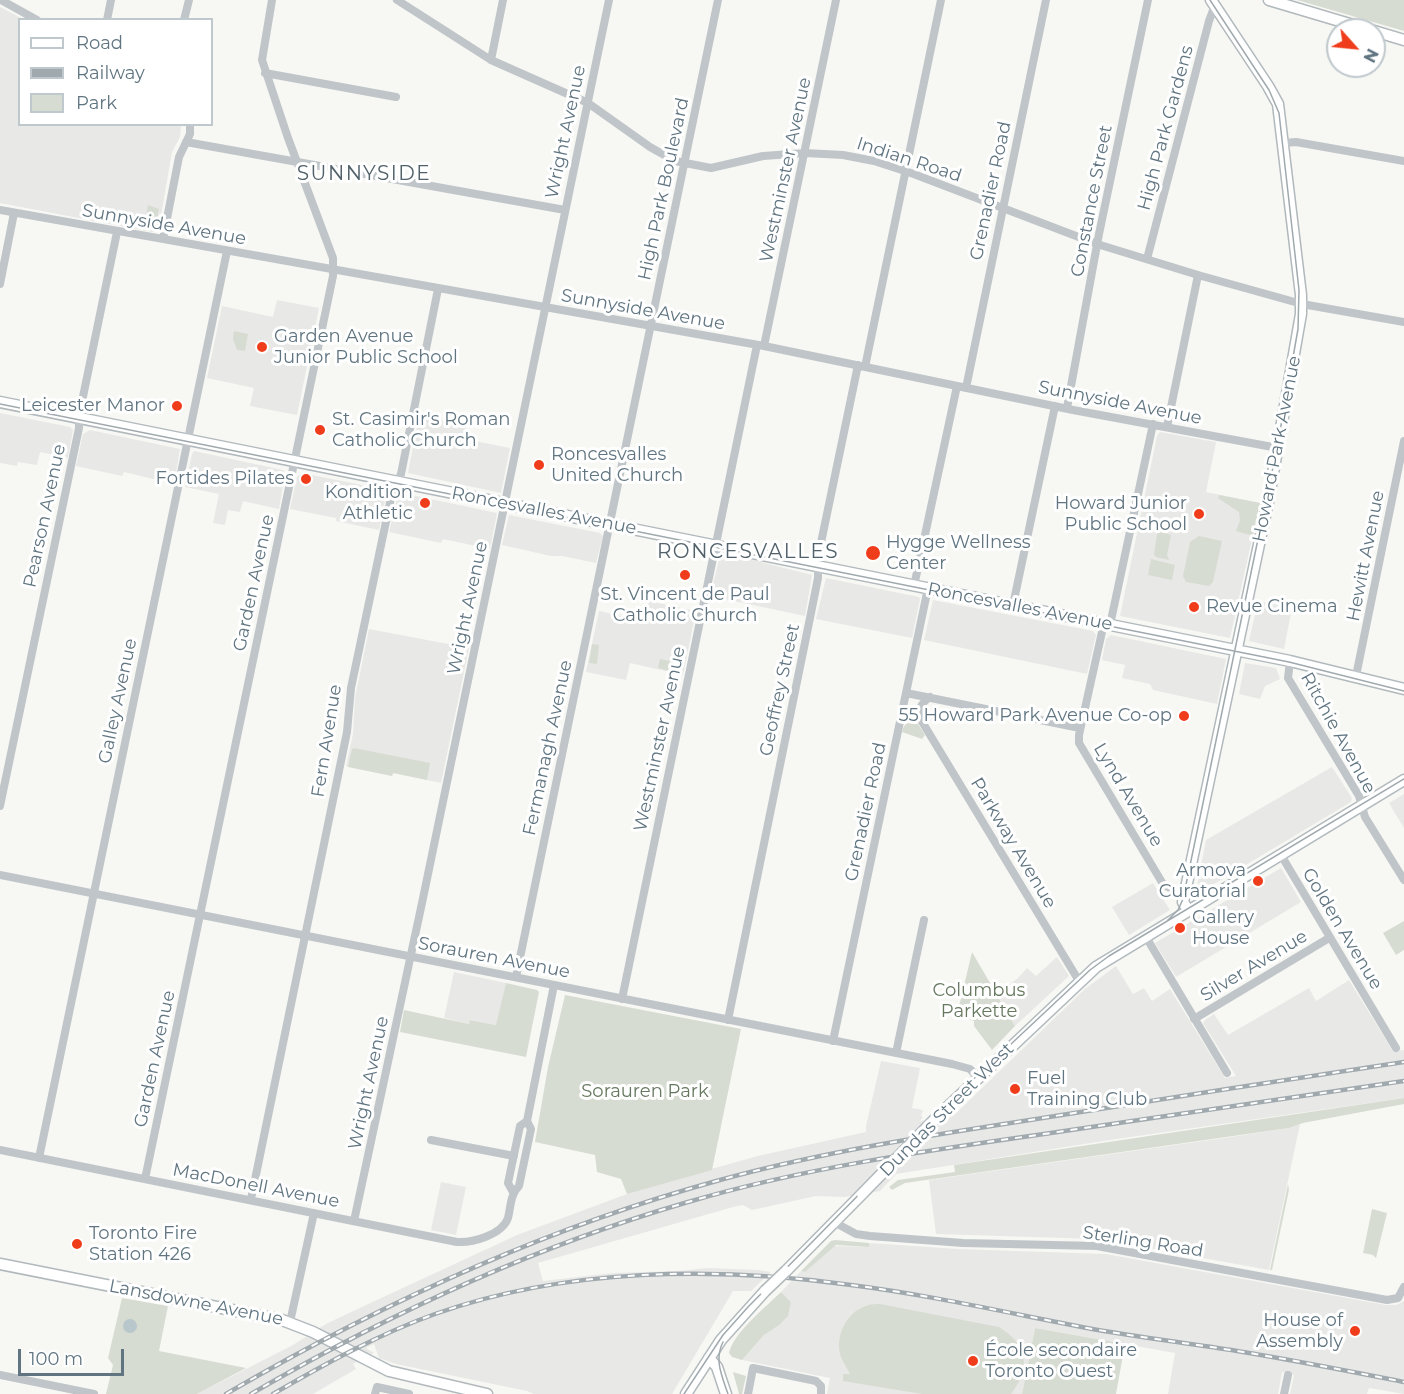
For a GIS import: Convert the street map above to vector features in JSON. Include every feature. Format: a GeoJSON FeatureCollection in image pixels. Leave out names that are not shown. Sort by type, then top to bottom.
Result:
{"type":"FeatureCollection","features":[{"type":"Feature","properties":{"kind":"street"},"geometry":{"type":"LineString","coordinates":[[1,0],[33,18]]}},
{"type":"Feature","properties":{"kind":"street"},"geometry":{"type":"LineString","coordinates":[[107,18],[111,0]]}},
{"type":"Feature","properties":{"kind":"street"},"geometry":{"type":"LineString","coordinates":[[184,18],[189,0]]}},
{"type":"Feature","properties":{"kind":"street","name":"Garden Avenue"},"geometry":{"type":"LineString","coordinates":[[145,1179],[333,270],[333,258],[265,73],[261,56],[272,0]]}},
{"type":"Feature","properties":{"kind":"street","name":"Indian Road"},"geometry":{"type":"LineString","coordinates":[[397,0],[491,60],[588,103],[666,158],[711,168],[763,156],[805,153],[858,158],[905,171],[1097,244],[1198,275],[1302,304],[1404,322]]}},
{"type":"Feature","properties":{"kind":"street"},"geometry":{"type":"LineString","coordinates":[[491,60],[503,0]]}},
{"type":"Feature","properties":{"kind":"street","name":"Wright Avenue"},"geometry":{"type":"LineString","coordinates":[[354,1221],[411,957],[609,0]]}},
{"type":"Feature","properties":{"kind":"street","name":"High Park Boulevard"},"geometry":{"type":"LineString","coordinates":[[610,525],[718,0]]}},
{"type":"Feature","properties":{"kind":"street","name":"Westminster Avenue"},"geometry":{"type":"LineString","coordinates":[[622,999],[714,546],[805,153],[836,0]]}},
{"type":"Feature","properties":{"kind":"street","name":"Geoffrey Street"},"geometry":{"type":"LineString","coordinates":[[728,1020],[818,578],[817,566],[941,0]]}},
{"type":"Feature","properties":{"kind":"street","name":"Grenadier Road"},"geometry":{"type":"LineString","coordinates":[[966,388],[1046,0]]}},
{"type":"Feature","properties":{"kind":"street","name":"Constance Street"},"geometry":{"type":"LineString","coordinates":[[1067,408],[1097,244],[1148,0]]}},
{"type":"Feature","properties":{"kind":"street"},"geometry":{"type":"LineString","coordinates":[[1269,0],[1329,18]]}},
{"type":"Feature","properties":{"kind":"street","name":"Howard Park Avenue"},"geometry":{"type":"LineString","coordinates":[[1188,910],[1183,902],[1278,448],[1302,304],[1281,118],[1274,95],[1213,3]]}},
{"type":"Feature","properties":{"kind":"street","name":"High Park Gardens"},"geometry":{"type":"LineString","coordinates":[[1147,259],[1213,3]]}},
{"type":"Feature","properties":{"kind":"street"},"geometry":{"type":"LineString","coordinates":[[1386,35],[1404,40]]}},
{"type":"Feature","properties":{"kind":"street"},"geometry":{"type":"LineString","coordinates":[[265,73],[396,97]]}},
{"type":"Feature","properties":{"kind":"street"},"geometry":{"type":"LineString","coordinates":[[163,240],[179,157],[190,134],[190,126]]}},
{"type":"Feature","properties":{"kind":"street"},"geometry":{"type":"LineString","coordinates":[[186,142],[565,210]]}},
{"type":"Feature","properties":{"kind":"street"},"geometry":{"type":"LineString","coordinates":[[1284,143],[1296,142],[1404,161]]}},
{"type":"Feature","properties":{"kind":"street","name":"Sunnyside Avenue"},"geometry":{"type":"LineString","coordinates":[[0,210],[760,346],[1054,406],[1278,448]]}},
{"type":"Feature","properties":{"kind":"street"},"geometry":{"type":"LineString","coordinates":[[0,284],[14,213]]}},
{"type":"Feature","properties":{"kind":"street","name":"Pearson Avenue"},"geometry":{"type":"LineString","coordinates":[[0,806],[79,428],[79,418],[117,231]]}},
{"type":"Feature","properties":{"kind":"street","name":"Galley Avenue"},"geometry":{"type":"LineString","coordinates":[[39,1158],[227,251]]}},
{"type":"Feature","properties":{"kind":"street"},"geometry":{"type":"LineString","coordinates":[[1167,427],[1198,275]]}},
{"type":"Feature","properties":{"kind":"street","name":"Fern Avenue"},"geometry":{"type":"LineString","coordinates":[[251,1199],[347,732],[351,688],[392,493],[403,464],[438,289]]}},
{"type":"Feature","properties":{"kind":"street"},"geometry":{"type":"LineString","coordinates":[[914,586],[957,386]]}},
{"type":"Feature","properties":{"kind":"street","name":"Roncesvalles Avenue"},"geometry":{"type":"LineString","coordinates":[[0,402],[1290,661],[1404,689]]}},
{"type":"Feature","properties":{"kind":"street"},"geometry":{"type":"LineString","coordinates":[[1013,605],[1054,406]]}},
{"type":"Feature","properties":{"kind":"street"},"geometry":{"type":"LineString","coordinates":[[1080,728],[1121,574],[1153,424]]}},
{"type":"Feature","properties":{"kind":"street","name":"Hewitt Avenue"},"geometry":{"type":"LineString","coordinates":[[1356,676],[1404,441]]}},
{"type":"Feature","properties":{"kind":"street","name":"Fermanagh Avenue"},"geometry":{"type":"LineString","coordinates":[[516,977],[610,525]]}},
{"type":"Feature","properties":{"kind":"street","name":"Grenadier Road"},"geometry":{"type":"LineString","coordinates":[[833,1041],[928,588]]}},
{"type":"Feature","properties":{"kind":"street","name":"Ritchie Avenue"},"geometry":{"type":"LineString","coordinates":[[1290,661],[1288,678],[1359,796],[1365,817],[1404,880]]}},
{"type":"Feature","properties":{"kind":"street","name":"Lynd Avenue"},"geometry":{"type":"LineString","coordinates":[[906,693],[1080,728],[1079,743],[1163,884],[1185,896]]}},
{"type":"Feature","properties":{"kind":"street"},"geometry":{"type":"LineString","coordinates":[[921,720],[919,711],[923,702],[930,697]]}},
{"type":"Feature","properties":{"kind":"street"},"geometry":{"type":"LineString","coordinates":[[901,713],[921,720]]}},
{"type":"Feature","properties":{"kind":"street","name":"Parkway Avenue"},"geometry":{"type":"LineString","coordinates":[[921,720],[1079,981]]}},
{"type":"Feature","properties":{"kind":"street","name":"Dundas Street West"},"geometry":{"type":"LineString","coordinates":[[686,1394],[732,1325],[936,1118],[1079,981],[1105,960],[1404,780]]}},
{"type":"Feature","properties":{"kind":"street","name":"Golden Avenue"},"geometry":{"type":"LineString","coordinates":[[1281,855],[1396,1048]]}},
{"type":"Feature","properties":{"kind":"street","name":"Sorauren Avenue"},"geometry":{"type":"LineString","coordinates":[[0,875],[896,1053],[970,1069],[978,1078]]}},
{"type":"Feature","properties":{"kind":"street"},"geometry":{"type":"LineString","coordinates":[[896,1053],[924,920]]}},
{"type":"Feature","properties":{"kind":"street"},"geometry":{"type":"LineString","coordinates":[[1146,937],[1227,1073]]}},
{"type":"Feature","properties":{"kind":"street","name":"Silver Avenue"},"geometry":{"type":"LineString","coordinates":[[1194,1019],[1329,938]]}},
{"type":"Feature","properties":{"kind":"street"},"geometry":{"type":"LineString","coordinates":[[527,1121],[520,1126],[508,1183],[513,1192],[519,1186],[531,1129],[527,1121],[555,985]]}},
{"type":"Feature","properties":{"kind":"street"},"geometry":{"type":"LineString","coordinates":[[431,1140],[514,1156]]}},
{"type":"Feature","properties":{"kind":"street","name":"MacDonell Avenue"},"geometry":{"type":"LineString","coordinates":[[0,1150],[465,1243],[503,1226],[507,1220],[513,1192]]}},
{"type":"Feature","properties":{"kind":"street"},"geometry":{"type":"LineString","coordinates":[[290,1322],[314,1213]]}},
{"type":"Feature","properties":{"kind":"street","name":"Sterling Road"},"geometry":{"type":"LineString","coordinates":[[834,1222],[856,1234],[870,1236],[963,1243],[1097,1246],[1387,1300],[1398,1298],[1404,1287]]}},
{"type":"Feature","properties":{"kind":"street","name":"Lansdowne Avenue"},"geometry":{"type":"LineString","coordinates":[[0,1264],[290,1322],[379,1368],[487,1394]]}},
{"type":"Feature","properties":{"kind":"street"},"geometry":{"type":"LineString","coordinates":[[709,1358],[717,1367],[726,1394]]}},
{"type":"Feature","properties":{"kind":"street"},"geometry":{"type":"LineString","coordinates":[[748,1394],[753,1368],[819,1383],[822,1388],[821,1394]]}},
{"type":"Feature","properties":{"kind":"street"},"geometry":{"type":"LineString","coordinates":[[0,1375],[94,1394]]}},
{"type":"Feature","properties":{"kind":"street"},"geometry":{"type":"LineString","coordinates":[[1284,1394],[1288,1375]]}},
{"type":"Feature","properties":{"kind":"street"},"geometry":{"type":"LineString","coordinates":[[376,1391],[409,1394]]}},
{"type":"Feature","properties":{"kind":"shaded area"},"geometry":{"type":"Polygon","coordinates":[[[0,7],[21,18],[18,18],[18,126],[181,126],[180,137],[172,152],[159,227],[156,231],[0,203],[0,7]]]}},
{"type":"Feature","properties":{"kind":"shaded area","name":"Garden Avenue Junior Public School"},"geometry":{"type":"Polygon","coordinates":[[[277,300],[319,308],[297,415],[250,406],[254,388],[207,378],[222,306],[273,317],[277,300]]]}},
{"type":"Feature","properties":{"kind":"shaded area"},"geometry":{"type":"Polygon","coordinates":[[[0,413],[70,427],[73,430],[68,458],[40,452],[37,465],[18,462],[17,466],[0,463],[0,413]]]}},
{"type":"Feature","properties":{"kind":"shaded area"},"geometry":{"type":"Polygon","coordinates":[[[419,415],[466,425],[464,439],[510,448],[501,493],[408,473],[419,415]]]}},
{"type":"Feature","properties":{"kind":"shaded area"},"geometry":{"type":"Polygon","coordinates":[[[90,430],[180,449],[174,484],[124,472],[122,476],[76,466],[83,434],[90,430]]]}},
{"type":"Feature","properties":{"kind":"shaded area","name":"Howard Junior Public School"},"geometry":{"type":"Polygon","coordinates":[[[1160,432],[1216,442],[1206,492],[1260,503],[1230,638],[1120,616],[1157,436],[1160,432]]]}},
{"type":"Feature","properties":{"kind":"shaded area"},"geometry":{"type":"Polygon","coordinates":[[[194,451],[283,470],[285,473],[279,509],[243,501],[240,512],[228,510],[225,525],[213,523],[219,494],[185,487],[194,451]]]}},
{"type":"Feature","properties":{"kind":"shaded area"},"geometry":{"type":"Polygon","coordinates":[[[302,473],[387,490],[379,530],[336,521],[336,518],[290,509],[297,477],[302,473]]]}},
{"type":"Feature","properties":{"kind":"shaded area"},"geometry":{"type":"Polygon","coordinates":[[[402,493],[497,513],[490,549],[443,539],[441,543],[389,532],[397,498],[402,493]]]}},
{"type":"Feature","properties":{"kind":"shaded area"},"geometry":{"type":"Polygon","coordinates":[[[509,515],[600,533],[603,536],[596,563],[502,545],[509,515]]]}},
{"type":"Feature","properties":{"kind":"shaded area"},"geometry":{"type":"Polygon","coordinates":[[[721,552],[812,575],[805,616],[710,596],[721,552]]]}},
{"type":"Feature","properties":{"kind":"shaded area"},"geometry":{"type":"Polygon","coordinates":[[[826,578],[919,597],[912,638],[816,619],[826,578]]]}},
{"type":"Feature","properties":{"kind":"shaded area"},"geometry":{"type":"Polygon","coordinates":[[[933,600],[1093,631],[1096,635],[1087,674],[924,640],[933,600]]]}},
{"type":"Feature","properties":{"kind":"shaded area"},"geometry":{"type":"Polygon","coordinates":[[[649,601],[696,611],[683,675],[630,663],[626,680],[586,672],[599,611],[644,621],[649,601]]]}},
{"type":"Feature","properties":{"kind":"shaded area"},"geometry":{"type":"Polygon","coordinates":[[[1258,601],[1292,608],[1284,649],[1249,641],[1258,601]]]}},
{"type":"Feature","properties":{"kind":"shaded area"},"geometry":{"type":"Polygon","coordinates":[[[369,629],[469,648],[441,783],[346,766],[353,734],[355,698],[369,629]]]}},
{"type":"Feature","properties":{"kind":"shaded area"},"geometry":{"type":"Polygon","coordinates":[[[1111,635],[1226,659],[1217,704],[1153,690],[1150,684],[1122,678],[1125,665],[1102,660],[1106,639],[1111,635]]]}},
{"type":"Feature","properties":{"kind":"shaded area"},"geometry":{"type":"Polygon","coordinates":[[[1245,663],[1276,668],[1280,679],[1265,686],[1260,699],[1239,694],[1245,663]]]}},
{"type":"Feature","properties":{"kind":"shaded area"},"geometry":{"type":"Polygon","coordinates":[[[1332,767],[1352,798],[1351,802],[1204,890],[1197,887],[1206,840],[1332,767]]]}},
{"type":"Feature","properties":{"kind":"shaded area"},"geometry":{"type":"Polygon","coordinates":[[[1404,794],[1404,828],[1389,803],[1404,794]]]}},
{"type":"Feature","properties":{"kind":"shaded area"},"geometry":{"type":"Polygon","coordinates":[[[1281,868],[1301,902],[1176,977],[1155,943],[1281,868]]]}},
{"type":"Feature","properties":{"kind":"shaded area"},"geometry":{"type":"Polygon","coordinates":[[[1153,883],[1170,910],[1129,935],[1112,907],[1153,883]]]}},
{"type":"Feature","properties":{"kind":"shaded area"},"geometry":{"type":"Polygon","coordinates":[[[1057,957],[1069,976],[1015,1026],[997,994],[1027,968],[1036,976],[1057,957]]]}},
{"type":"Feature","properties":{"kind":"shaded area"},"geometry":{"type":"Polygon","coordinates":[[[1116,966],[1133,994],[1144,988],[1152,1001],[1170,989],[1225,1078],[1236,1076],[1203,1023],[1205,1020],[1214,1014],[1228,1035],[1309,988],[1316,1001],[1349,980],[1393,1051],[1404,1050],[1404,1098],[1103,1141],[896,1174],[880,1191],[844,1197],[816,1196],[752,1210],[743,1205],[733,1207],[538,1263],[543,1281],[613,1273],[707,1268],[771,1272],[751,1291],[733,1291],[672,1394],[534,1394],[396,1364],[379,1358],[374,1344],[366,1348],[374,1353],[353,1364],[356,1369],[313,1394],[197,1394],[293,1345],[326,1324],[517,1235],[627,1194],[672,1180],[758,1156],[866,1132],[881,1061],[920,1068],[912,1108],[923,1110],[921,1116],[923,1117],[920,1121],[954,1115],[1085,989],[1116,966]]]}},
{"type":"Feature","properties":{"kind":"shaded area"},"geometry":{"type":"Polygon","coordinates":[[[454,972],[506,983],[497,1025],[471,1020],[469,1024],[444,1018],[454,972]]]}},
{"type":"Feature","properties":{"kind":"shaded area"},"geometry":{"type":"Polygon","coordinates":[[[1300,1124],[1269,1270],[1098,1239],[936,1234],[929,1180],[1231,1137],[1289,1128],[1300,1124]]]}},
{"type":"Feature","properties":{"kind":"shaded area"},"geometry":{"type":"Polygon","coordinates":[[[441,1182],[466,1187],[456,1235],[431,1230],[441,1182]]]}},
{"type":"Feature","properties":{"kind":"shaded area"},"geometry":{"type":"Polygon","coordinates":[[[869,1243],[958,1249],[1106,1254],[1386,1305],[1396,1305],[1404,1301],[1404,1394],[1369,1388],[1367,1394],[1290,1394],[1294,1375],[1282,1372],[1278,1394],[1168,1394],[1175,1353],[1035,1328],[1022,1394],[827,1394],[830,1378],[742,1360],[764,1335],[778,1326],[791,1302],[781,1292],[801,1271],[805,1272],[834,1246],[868,1247],[869,1243]]]}},
{"type":"Feature","properties":{"kind":"shaded area"},"geometry":{"type":"Polygon","coordinates":[[[127,1319],[133,1319],[137,1326],[133,1333],[127,1333],[123,1329],[123,1323],[127,1319]]]}},
{"type":"Feature","properties":{"kind":"green space"},"geometry":{"type":"Polygon","coordinates":[[[1297,0],[1404,0],[1404,31],[1386,26],[1386,18],[1359,18],[1297,0]]]}},
{"type":"Feature","properties":{"kind":"green space"},"geometry":{"type":"Polygon","coordinates":[[[148,205],[159,209],[156,224],[149,222],[146,218],[148,205]]]}},
{"type":"Feature","properties":{"kind":"green space"},"geometry":{"type":"Polygon","coordinates":[[[234,331],[248,334],[245,351],[237,350],[233,339],[234,331]]]}},
{"type":"Feature","properties":{"kind":"green space"},"geometry":{"type":"Polygon","coordinates":[[[1219,495],[1260,503],[1253,536],[1236,531],[1240,520],[1239,512],[1218,498],[1219,495]]]}},
{"type":"Feature","properties":{"kind":"green space"},"geometry":{"type":"Polygon","coordinates":[[[1161,532],[1171,535],[1167,555],[1169,560],[1154,555],[1157,534],[1161,532]]]}},
{"type":"Feature","properties":{"kind":"green space"},"geometry":{"type":"Polygon","coordinates":[[[1199,536],[1222,541],[1213,582],[1209,586],[1186,582],[1183,576],[1190,542],[1199,536]]]}},
{"type":"Feature","properties":{"kind":"green space"},"geometry":{"type":"Polygon","coordinates":[[[1151,559],[1175,565],[1172,580],[1148,575],[1151,559]]]}},
{"type":"Feature","properties":{"kind":"green space"},"geometry":{"type":"Polygon","coordinates":[[[592,644],[599,645],[597,664],[589,663],[592,644]]]}},
{"type":"Feature","properties":{"kind":"green space"},"geometry":{"type":"Polygon","coordinates":[[[660,659],[676,662],[674,672],[658,668],[660,659]]]}},
{"type":"Feature","properties":{"kind":"green space"},"geometry":{"type":"Polygon","coordinates":[[[909,721],[918,724],[925,735],[922,739],[902,732],[909,721]]]}},
{"type":"Feature","properties":{"kind":"green space"},"geometry":{"type":"Polygon","coordinates":[[[354,748],[430,763],[427,780],[348,767],[354,748]]]}},
{"type":"Feature","properties":{"kind":"green space"},"geometry":{"type":"Polygon","coordinates":[[[1404,921],[1404,950],[1396,955],[1383,933],[1404,921]]]}},
{"type":"Feature","properties":{"kind":"green space","name":"Columbus Parkette"},"geometry":{"type":"Polygon","coordinates":[[[972,952],[1015,1026],[992,1050],[974,1026],[974,1021],[957,1015],[972,952]]]}},
{"type":"Feature","properties":{"kind":"green space"},"geometry":{"type":"Polygon","coordinates":[[[506,983],[539,992],[526,1057],[400,1032],[404,1010],[469,1024],[470,1020],[496,1025],[506,983]]]}},
{"type":"Feature","properties":{"kind":"green space","name":"Sorauren Park"},"geometry":{"type":"Polygon","coordinates":[[[565,995],[741,1029],[712,1170],[627,1194],[621,1179],[597,1172],[595,1155],[535,1142],[548,1067],[565,995]]]}},
{"type":"Feature","properties":{"kind":"green space"},"geometry":{"type":"Polygon","coordinates":[[[1404,1098],[1404,1104],[1303,1123],[1289,1128],[905,1183],[892,1190],[889,1187],[898,1180],[955,1172],[954,1165],[1404,1098]]]}},
{"type":"Feature","properties":{"kind":"green space"},"geometry":{"type":"Polygon","coordinates":[[[1288,1184],[1289,1190],[1272,1270],[1270,1270],[1288,1184]]]}},
{"type":"Feature","properties":{"kind":"green space"},"geometry":{"type":"Polygon","coordinates":[[[1372,1209],[1387,1213],[1376,1258],[1363,1253],[1372,1209]]]}},
{"type":"Feature","properties":{"kind":"green space"},"geometry":{"type":"Polygon","coordinates":[[[831,1241],[869,1243],[869,1247],[836,1245],[805,1272],[801,1271],[831,1241]]]}},
{"type":"Feature","properties":{"kind":"green space"},"geometry":{"type":"Polygon","coordinates":[[[781,1292],[791,1302],[788,1316],[764,1335],[742,1360],[732,1357],[729,1353],[737,1337],[751,1320],[781,1292]]]}},
{"type":"Feature","properties":{"kind":"green space"},"geometry":{"type":"Polygon","coordinates":[[[122,1298],[168,1306],[159,1351],[246,1368],[197,1394],[106,1394],[113,1365],[108,1358],[122,1298]]]}},
{"type":"Feature","properties":{"kind":"green space"},"geometry":{"type":"Polygon","coordinates":[[[880,1304],[999,1327],[1016,1341],[1021,1349],[1024,1365],[1018,1384],[1011,1394],[922,1394],[843,1381],[843,1374],[850,1374],[839,1350],[843,1327],[859,1309],[880,1304]]]}},
{"type":"Feature","properties":{"kind":"green space"},"geometry":{"type":"Polygon","coordinates":[[[1035,1328],[1125,1344],[1116,1394],[1022,1394],[1035,1328]]]}},
{"type":"Feature","properties":{"kind":"green space"},"geometry":{"type":"Polygon","coordinates":[[[733,1372],[746,1376],[742,1394],[739,1394],[733,1372]]]}},
{"type":"Feature","properties":{"kind":"tram line"},"geometry":{"type":"LineString","coordinates":[[1166,922],[1178,910],[1183,899],[1277,448],[1298,329],[1299,290],[1279,113],[1269,90],[1210,0]]}},
{"type":"Feature","properties":{"kind":"tram line"},"geometry":{"type":"LineString","coordinates":[[0,404],[1289,662],[1404,691]]}},
{"type":"Feature","properties":{"kind":"tram line"},"geometry":{"type":"LineString","coordinates":[[684,1394],[723,1335],[748,1307],[963,1089],[1090,970],[1109,956],[1404,779]]}},
{"type":"Feature","properties":{"kind":"tram line"},"geometry":{"type":"LineString","coordinates":[[723,1342],[719,1362],[728,1394]]}},
{"type":"Feature","properties":{"kind":"railway"},"geometry":{"type":"LineString","coordinates":[[226,1394],[344,1329],[466,1271],[591,1221],[720,1180],[797,1161],[913,1139],[1404,1062]]}},
{"type":"Feature","properties":{"kind":"railway"},"geometry":{"type":"LineString","coordinates":[[251,1394],[356,1336],[464,1284],[518,1261],[630,1220],[732,1190],[820,1170],[909,1154],[1404,1081]]}},
{"type":"Feature","properties":{"kind":"railway"},"geometry":{"type":"LineString","coordinates":[[273,1394],[393,1331],[435,1314],[485,1299],[536,1287],[588,1280],[641,1275],[694,1274],[800,1279],[881,1289],[1087,1328],[1258,1354],[1404,1382]]}},
{"type":"Feature","properties":{"kind":"place","name":"Garden Avenue Junior Public School"},"geometry":{"type":"Point","coordinates":[262,347]}},
{"type":"Feature","properties":{"kind":"place","name":"Leicester Manor"},"geometry":{"type":"Point","coordinates":[177,406]}},
{"type":"Feature","properties":{"kind":"place","name":"St. Casimir's Roman Catholic Church"},"geometry":{"type":"Point","coordinates":[320,430]}},
{"type":"Feature","properties":{"kind":"place","name":"Roncesvalles United Church"},"geometry":{"type":"Point","coordinates":[539,465]}},
{"type":"Feature","properties":{"kind":"place","name":"Fortides Pilates"},"geometry":{"type":"Point","coordinates":[306,479]}},
{"type":"Feature","properties":{"kind":"place","name":"Kondition Athletic"},"geometry":{"type":"Point","coordinates":[425,503]}},
{"type":"Feature","properties":{"kind":"place","name":"Howard Junior Public School"},"geometry":{"type":"Point","coordinates":[1199,514]}},
{"type":"Feature","properties":{"kind":"place","name":"Hygge Wellness Center"},"geometry":{"type":"Point","coordinates":[873,553]}},
{"type":"Feature","properties":{"kind":"place","name":"St. Vincent de Paul Catholic Church"},"geometry":{"type":"Point","coordinates":[685,575]}},
{"type":"Feature","properties":{"kind":"place","name":"Revue Cinema"},"geometry":{"type":"Point","coordinates":[1194,607]}},
{"type":"Feature","properties":{"kind":"place","name":"55 Howard Park Avenue Co-op"},"geometry":{"type":"Point","coordinates":[1184,716]}},
{"type":"Feature","properties":{"kind":"place","name":"Armova Curatorial"},"geometry":{"type":"Point","coordinates":[1258,881]}},
{"type":"Feature","properties":{"kind":"place","name":"Gallery House"},"geometry":{"type":"Point","coordinates":[1180,928]}},
{"type":"Feature","properties":{"kind":"place","name":"Fuel Training Club"},"geometry":{"type":"Point","coordinates":[1015,1089]}},
{"type":"Feature","properties":{"kind":"place","name":"Toronto Fire Station 426"},"geometry":{"type":"Point","coordinates":[77,1244]}},
{"type":"Feature","properties":{"kind":"place","name":"House of Assembly"},"geometry":{"type":"Point","coordinates":[1355,1331]}},
{"type":"Feature","properties":{"kind":"place","name":"École secondaire Toronto Ouest"},"geometry":{"type":"Point","coordinates":[973,1361]}},
{"type":"Feature","properties":{"kind":"district","name":"SUNNYSIDE"},"geometry":{"type":"Point","coordinates":[364,174]}},
{"type":"Feature","properties":{"kind":"district","name":"RONCESVALLES"},"geometry":{"type":"Point","coordinates":[748,552]}}]}
